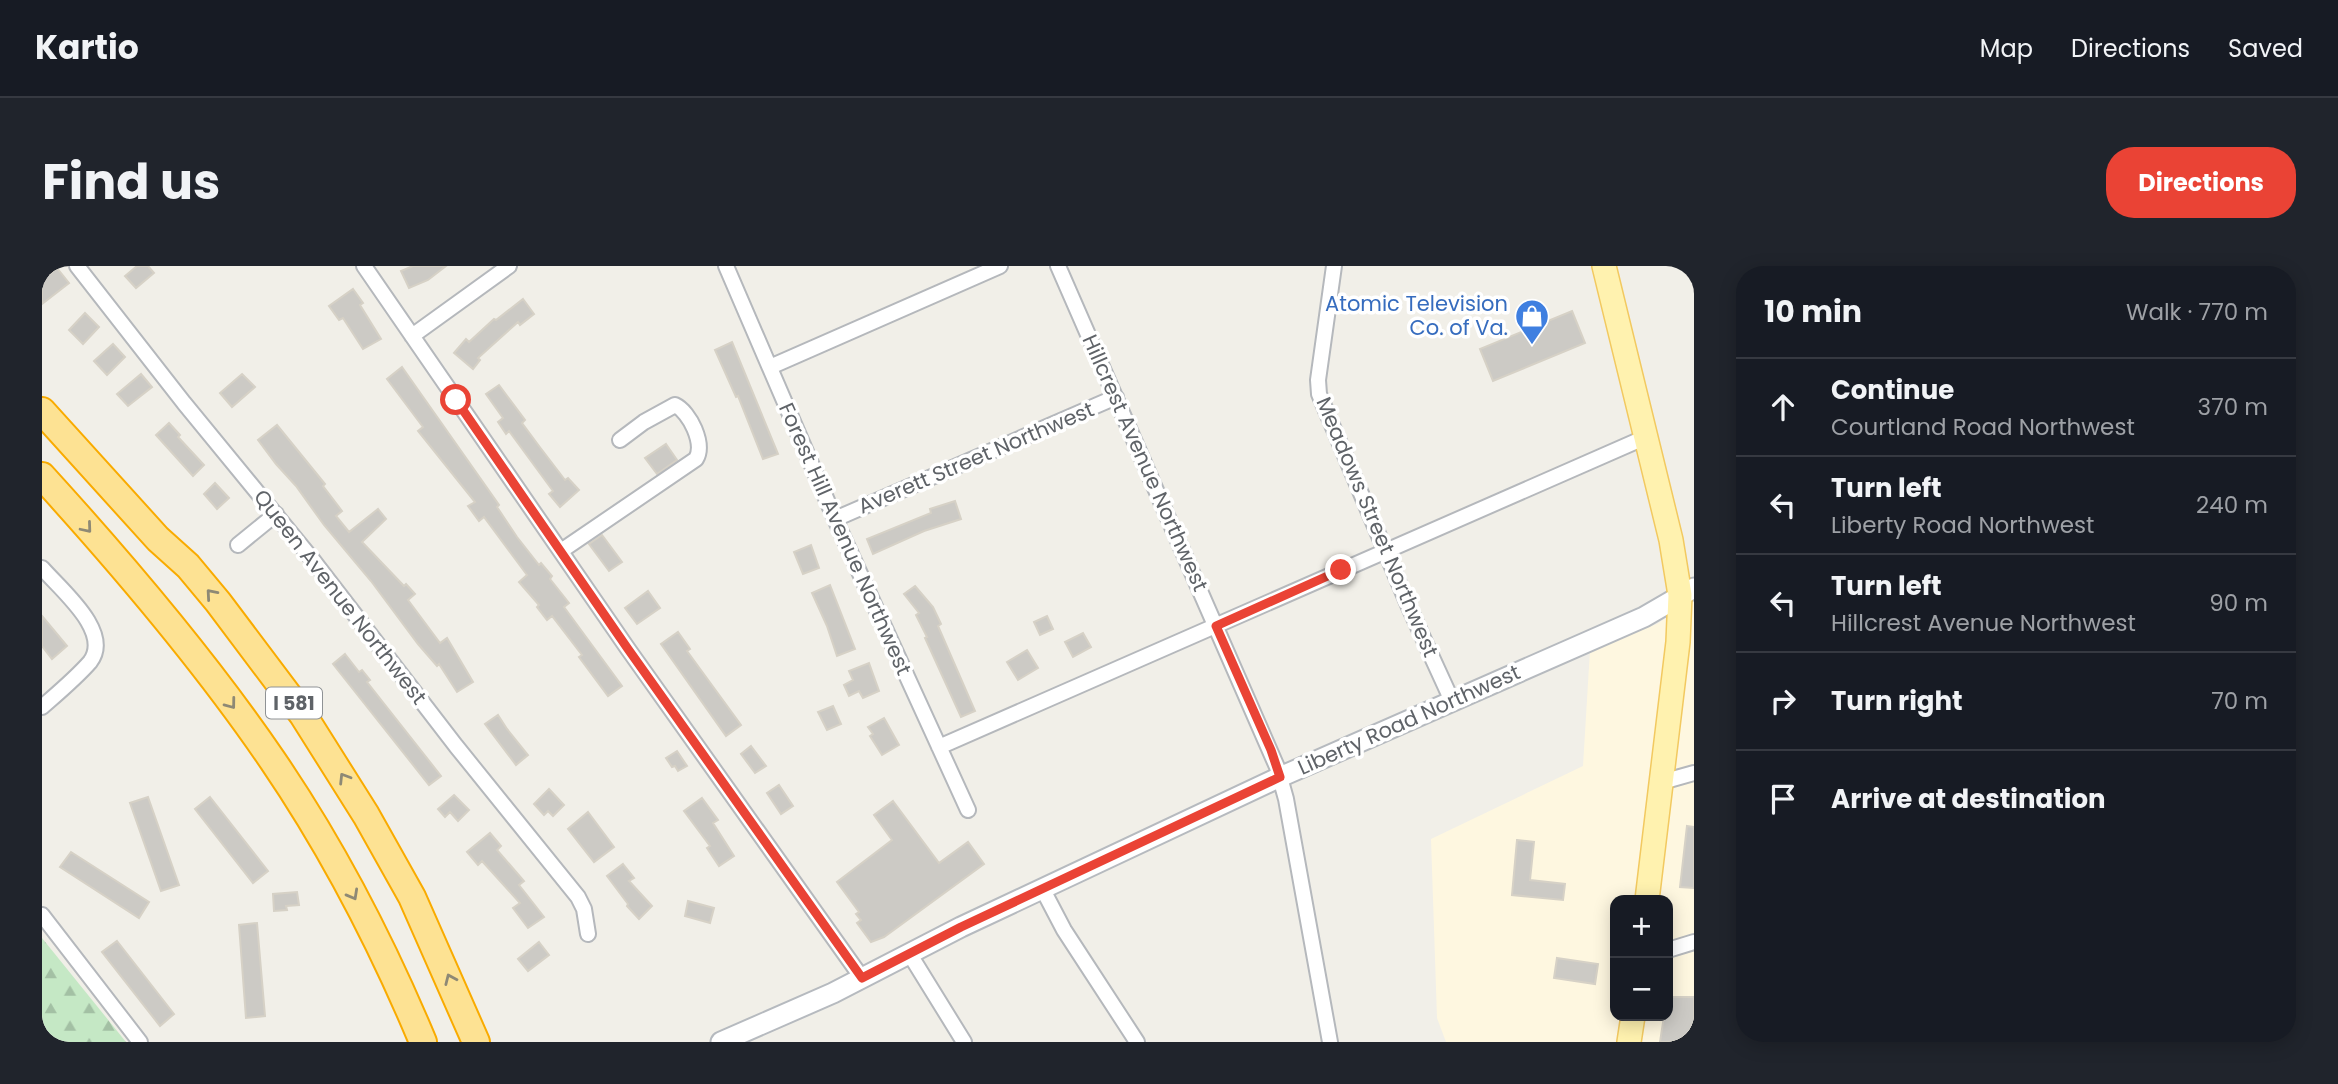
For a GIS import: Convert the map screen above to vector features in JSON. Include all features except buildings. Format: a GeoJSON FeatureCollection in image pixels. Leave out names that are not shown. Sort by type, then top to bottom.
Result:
{"type":"FeatureCollection","features":[{"type":"Feature","properties":{"kind":"highway","name":"I 581"},"geometry":{"type":"LineString","coordinates":[[42,411],[158,539],[188,566],[303,715],[366,815],[412,897],[476,1042]]}},
{"type":"Feature","properties":{"kind":"highway","name":"I 581"},"geometry":{"type":"LineString","coordinates":[[42,476],[187,646],[272,760],[370,925],[423,1042]]}},
{"type":"Feature","properties":{"kind":"main road"},"geometry":{"type":"LineString","coordinates":[[1604,266],[1671,540],[1687,591],[1678,642],[1648,895]]}},
{"type":"Feature","properties":{"kind":"main road"},"geometry":{"type":"LineString","coordinates":[[1629,1042],[1632,1021]]}},
{"type":"Feature","properties":{"kind":"street","name":"Queen Avenue Northwest"},"geometry":{"type":"LineString","coordinates":[[77,266],[578,897],[584,909],[588,934]]}},
{"type":"Feature","properties":{"kind":"street"},"geometry":{"type":"LineString","coordinates":[[364,266],[779,864],[862,978]]}},
{"type":"Feature","properties":{"kind":"street"},"geometry":{"type":"LineString","coordinates":[[412,336],[509,266]]}},
{"type":"Feature","properties":{"kind":"street","name":"Forest Hill Avenue Northwest"},"geometry":{"type":"LineString","coordinates":[[726,266],[835,519],[968,810]]}},
{"type":"Feature","properties":{"kind":"street"},"geometry":{"type":"LineString","coordinates":[[770,367],[1000,266]]}},
{"type":"Feature","properties":{"kind":"street","name":"Hillcrest Avenue Northwest"},"geometry":{"type":"LineString","coordinates":[[1058,266],[1271,750],[1286,799],[1330,1042]]}},
{"type":"Feature","properties":{"kind":"street","name":"Meadows Street Northwest"},"geometry":{"type":"LineString","coordinates":[[1334,266],[1318,380],[1319,394],[1452,701]]}},
{"type":"Feature","properties":{"kind":"street","name":"Averett Street Northwest"},"geometry":{"type":"LineString","coordinates":[[835,519],[1116,397]]}},
{"type":"Feature","properties":{"kind":"street"},"geometry":{"type":"LineString","coordinates":[[561,551],[695,458],[700,446],[690,421],[680,407],[675,405],[644,422],[620,440]]}},
{"type":"Feature","properties":{"kind":"street"},"geometry":{"type":"LineString","coordinates":[[939,747],[1646,437]]}},
{"type":"Feature","properties":{"kind":"street"},"geometry":{"type":"LineString","coordinates":[[238,545],[275,514]]}},
{"type":"Feature","properties":{"kind":"street"},"geometry":{"type":"LineString","coordinates":[[42,568],[92,625],[97,641],[90,661],[42,707]]}},
{"type":"Feature","properties":{"kind":"street","name":"Liberty Road Northwest"},"geometry":{"type":"LineString","coordinates":[[720,1042],[862,978],[1042,888],[1280,777],[1644,617],[1687,591]]}},
{"type":"Feature","properties":{"kind":"street"},"geometry":{"type":"LineString","coordinates":[[1661,782],[1694,773]]}},
{"type":"Feature","properties":{"kind":"street"},"geometry":{"type":"LineString","coordinates":[[1042,888],[1064,930],[1137,1042]]}},
{"type":"Feature","properties":{"kind":"street"},"geometry":{"type":"LineString","coordinates":[[42,915],[140,1042]]}},
{"type":"Feature","properties":{"kind":"street"},"geometry":{"type":"LineString","coordinates":[[1673,948],[1694,942]]}},
{"type":"Feature","properties":{"kind":"street"},"geometry":{"type":"LineString","coordinates":[[909,953],[964,1042]]}},
{"type":"Feature","properties":{"kind":"shaded area"},"geometry":{"type":"Polygon","coordinates":[[[1694,599],[1694,1042],[1446,1042],[1437,1018],[1431,839],[1583,766],[1590,650],[1657,624],[1694,599]]]}},
{"type":"Feature","properties":{"kind":"green space"},"geometry":{"type":"Polygon","coordinates":[[[42,938],[126,1042],[42,1042],[42,938]]]}},
{"type":"Feature","properties":{"kind":"place","name":"Atomic Television Co. of Va."},"geometry":{"type":"Point","coordinates":[1532,346]}},
{"type":"Feature","properties":{"kind":"route"},"geometry":{"type":"LineString","coordinates":[[456,400],[779,864],[862,978],[961,927],[1280,777],[1271,750],[1216,626],[1341,570]]}}]}
